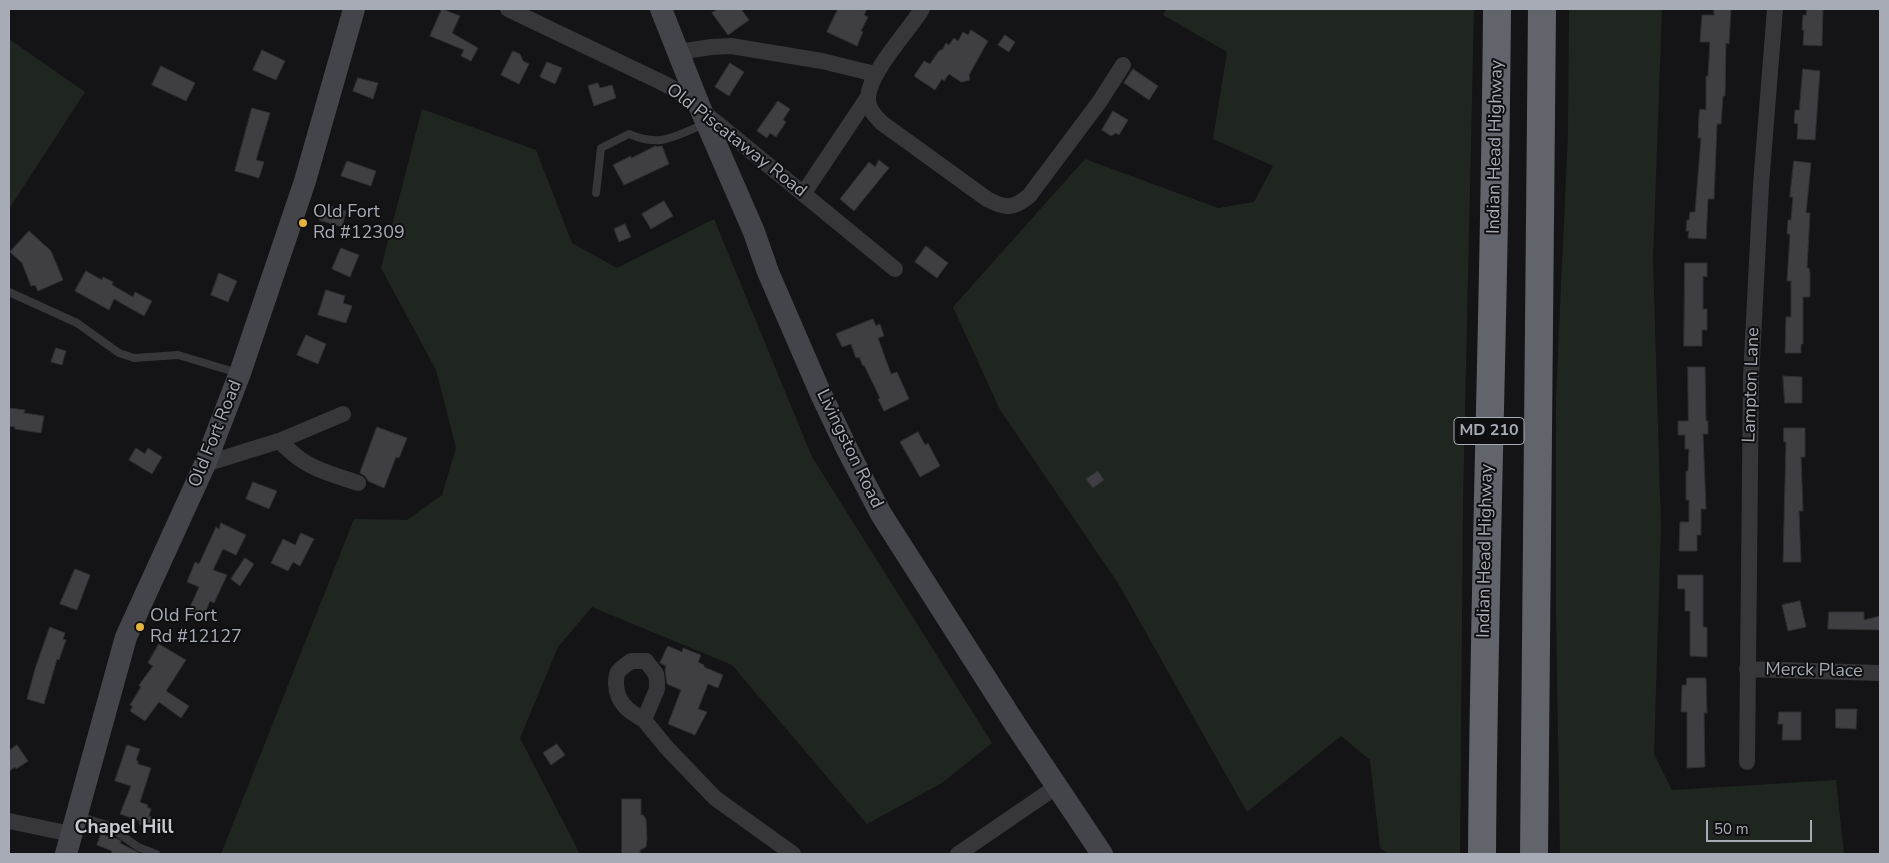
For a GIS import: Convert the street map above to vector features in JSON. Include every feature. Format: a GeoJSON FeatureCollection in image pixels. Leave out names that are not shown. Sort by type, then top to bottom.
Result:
{"type":"FeatureCollection","features":[{"type":"Feature","properties":{"kind":"highway","name":"Indian Head Highway"},"geometry":{"type":"LineString","coordinates":[[1482,854],[1483,696],[1496,164],[1497,9]]}},
{"type":"Feature","properties":{"kind":"highway","name":"MD 210"},"geometry":{"type":"LineString","coordinates":[[1534,854],[1542,9]]}},
{"type":"Feature","properties":{"kind":"main road","name":"Old Fort Road"},"geometry":{"type":"LineString","coordinates":[[71,835],[126,637],[205,464],[240,373],[305,181],[354,9]]}},
{"type":"Feature","properties":{"kind":"main road","name":"Livingston Road"},"geometry":{"type":"LineString","coordinates":[[661,9],[704,117],[820,392],[852,459],[881,514],[1056,787],[1102,854]]}},
{"type":"Feature","properties":{"kind":"street","name":"Old Piscataway Road"},"geometry":{"type":"LineString","coordinates":[[508,9],[679,92],[704,117],[895,269]]}},
{"type":"Feature","properties":{"kind":"street"},"geometry":{"type":"LineString","coordinates":[[803,194],[868,97],[875,74],[922,9]]}},
{"type":"Feature","properties":{"kind":"street","name":"Lampton Lane"},"geometry":{"type":"LineString","coordinates":[[1747,762],[1751,377],[1761,185],[1775,9]]}},
{"type":"Feature","properties":{"kind":"street"},"geometry":{"type":"LineString","coordinates":[[679,52],[731,46],[822,61],[875,74]]}},
{"type":"Feature","properties":{"kind":"street"},"geometry":{"type":"LineString","coordinates":[[868,97],[870,108],[882,123],[987,199],[1010,207],[1019,204],[1029,196],[1100,101],[1123,65]]}},
{"type":"Feature","properties":{"kind":"street"},"geometry":{"type":"LineString","coordinates":[[205,464],[279,441],[343,414]]}},
{"type":"Feature","properties":{"kind":"street"},"geometry":{"type":"LineString","coordinates":[[279,441],[300,459],[321,471],[358,483]]}},
{"type":"Feature","properties":{"kind":"street","name":"Merck Place"},"geometry":{"type":"LineString","coordinates":[[1747,669],[1880,673]]}},
{"type":"Feature","properties":{"kind":"street"},"geometry":{"type":"LineString","coordinates":[[644,720],[667,748],[715,798],[793,854]]}},
{"type":"Feature","properties":{"kind":"street"},"geometry":{"type":"LineString","coordinates":[[958,854],[1056,787]]}},
{"type":"Feature","properties":{"kind":"street"},"geometry":{"type":"LineString","coordinates":[[9,821],[71,835]]}},
{"type":"Feature","properties":{"kind":"lane"},"geometry":{"type":"LineString","coordinates":[[596,193],[601,148],[629,134],[645,141],[662,141],[704,117]]}},
{"type":"Feature","properties":{"kind":"lane"},"geometry":{"type":"LineString","coordinates":[[9,292],[77,323],[119,353],[134,358],[178,355],[240,373]]}},
{"type":"Feature","properties":{"kind":"lane"},"geometry":{"type":"LineString","coordinates":[[71,835],[106,825],[138,847],[156,854]]}},
{"type":"Feature","properties":{"kind":"shaded area"},"geometry":{"type":"Polygon","coordinates":[[[1166,9],[1474,9],[1463,500],[1460,854],[1388,854],[1380,848],[1370,760],[1341,736],[1247,812],[1118,583],[1000,410],[953,307],[1085,159],[1218,208],[1254,202],[1273,166],[1213,139],[1227,52],[1163,15],[1166,9]]]}},
{"type":"Feature","properties":{"kind":"shaded area"},"geometry":{"type":"Polygon","coordinates":[[[1569,9],[1662,9],[1653,259],[1661,528],[1654,754],[1672,790],[1836,780],[1844,854],[1560,854],[1556,613],[1556,396],[1568,134],[1569,9]]]}},
{"type":"Feature","properties":{"kind":"shaded area"},"geometry":{"type":"Polygon","coordinates":[[[9,39],[85,92],[9,209],[9,39]]]}},
{"type":"Feature","properties":{"kind":"shaded area"},"geometry":{"type":"Polygon","coordinates":[[[422,109],[536,150],[572,243],[617,268],[714,219],[812,457],[992,743],[942,783],[867,824],[732,665],[592,607],[558,647],[520,738],[580,854],[221,854],[354,519],[407,520],[442,495],[456,448],[436,370],[381,268],[422,109]]]}},
{"type":"Feature","properties":{"kind":"building"},"geometry":{"type":"Polygon","coordinates":[[[442,9],[460,16],[452,33],[478,48],[471,61],[461,56],[464,50],[430,36],[442,9]]]}},
{"type":"Feature","properties":{"kind":"building"},"geometry":{"type":"Polygon","coordinates":[[[718,9],[741,9],[749,20],[728,35],[712,13],[718,9]]]}},
{"type":"Feature","properties":{"kind":"building"},"geometry":{"type":"Polygon","coordinates":[[[838,9],[867,9],[864,15],[868,17],[861,31],[863,32],[857,46],[827,32],[838,9]]]}},
{"type":"Feature","properties":{"kind":"building"},"geometry":{"type":"Polygon","coordinates":[[[1714,9],[1731,9],[1729,44],[1726,43],[1725,96],[1723,96],[1721,124],[1717,124],[1714,199],[1708,199],[1706,239],[1688,238],[1689,231],[1686,231],[1687,220],[1689,220],[1690,212],[1695,212],[1701,138],[1698,138],[1699,115],[1700,109],[1706,110],[1706,76],[1708,76],[1710,42],[1700,42],[1702,15],[1714,15],[1714,9]]]}},
{"type":"Feature","properties":{"kind":"building"},"geometry":{"type":"Polygon","coordinates":[[[1807,9],[1823,9],[1822,46],[1803,45],[1803,15],[1806,15],[1807,9]]]}},
{"type":"Feature","properties":{"kind":"building"},"geometry":{"type":"Polygon","coordinates":[[[971,30],[988,41],[969,75],[970,80],[961,82],[949,74],[944,81],[942,79],[935,90],[914,76],[924,61],[930,64],[946,43],[949,45],[954,38],[958,41],[963,32],[968,35],[971,30]]]}},
{"type":"Feature","properties":{"kind":"building"},"geometry":{"type":"Polygon","coordinates":[[[1005,35],[1015,42],[1009,52],[998,45],[1005,35]]]}},
{"type":"Feature","properties":{"kind":"building"},"geometry":{"type":"Polygon","coordinates":[[[262,50],[285,61],[276,80],[253,70],[262,50]]]}},
{"type":"Feature","properties":{"kind":"building"},"geometry":{"type":"Polygon","coordinates":[[[513,51],[520,54],[523,61],[529,64],[519,84],[501,75],[513,51]]]}},
{"type":"Feature","properties":{"kind":"building"},"geometry":{"type":"Polygon","coordinates":[[[547,62],[562,68],[555,84],[540,77],[547,62]]]}},
{"type":"Feature","properties":{"kind":"building"},"geometry":{"type":"Polygon","coordinates":[[[730,63],[744,72],[729,96],[715,87],[730,63]]]}},
{"type":"Feature","properties":{"kind":"building"},"geometry":{"type":"Polygon","coordinates":[[[161,66],[195,83],[186,101],[152,85],[161,66]]]}},
{"type":"Feature","properties":{"kind":"building"},"geometry":{"type":"Polygon","coordinates":[[[1133,69],[1158,86],[1149,100],[1124,83],[1133,69]]]}},
{"type":"Feature","properties":{"kind":"building"},"geometry":{"type":"Polygon","coordinates":[[[1803,69],[1820,71],[1815,140],[1797,139],[1798,124],[1794,123],[1795,110],[1799,110],[1803,69]]]}},
{"type":"Feature","properties":{"kind":"building"},"geometry":{"type":"Polygon","coordinates":[[[358,78],[378,83],[373,99],[353,91],[358,78]]]}},
{"type":"Feature","properties":{"kind":"building"},"geometry":{"type":"Polygon","coordinates":[[[598,83],[600,88],[612,85],[616,98],[594,106],[588,86],[598,83]]]}},
{"type":"Feature","properties":{"kind":"building"},"geometry":{"type":"Polygon","coordinates":[[[778,101],[790,109],[783,120],[786,122],[776,137],[770,133],[767,138],[757,131],[778,101]]]}},
{"type":"Feature","properties":{"kind":"building"},"geometry":{"type":"Polygon","coordinates":[[[252,108],[270,113],[256,160],[264,162],[259,178],[235,171],[252,108]]]}},
{"type":"Feature","properties":{"kind":"building"},"geometry":{"type":"Polygon","coordinates":[[[1113,111],[1128,120],[1119,135],[1116,133],[1111,136],[1102,130],[1113,111]]]}},
{"type":"Feature","properties":{"kind":"building"},"geometry":{"type":"Polygon","coordinates":[[[656,146],[662,146],[669,164],[624,185],[613,165],[656,146]]]}},
{"type":"Feature","properties":{"kind":"building"},"geometry":{"type":"Polygon","coordinates":[[[879,160],[889,168],[854,211],[840,199],[869,162],[875,167],[879,160]]]}},
{"type":"Feature","properties":{"kind":"building"},"geometry":{"type":"Polygon","coordinates":[[[347,161],[376,171],[371,186],[341,176],[347,161]]]}},
{"type":"Feature","properties":{"kind":"building"},"geometry":{"type":"Polygon","coordinates":[[[1794,161],[1811,163],[1806,213],[1810,213],[1807,268],[1809,268],[1810,273],[1810,297],[1803,297],[1803,344],[1801,344],[1801,353],[1785,353],[1786,317],[1791,317],[1791,281],[1787,281],[1790,234],[1787,234],[1788,220],[1791,220],[1793,197],[1790,197],[1794,161]]]}},
{"type":"Feature","properties":{"kind":"building"},"geometry":{"type":"Polygon","coordinates":[[[664,201],[673,216],[651,229],[642,214],[664,201]]]}},
{"type":"Feature","properties":{"kind":"building"},"geometry":{"type":"Polygon","coordinates":[[[324,204],[346,211],[342,227],[319,220],[324,204]]]}},
{"type":"Feature","properties":{"kind":"building"},"geometry":{"type":"Polygon","coordinates":[[[625,224],[631,237],[619,242],[614,229],[625,224]]]}},
{"type":"Feature","properties":{"kind":"building"},"geometry":{"type":"Polygon","coordinates":[[[29,231],[51,251],[63,280],[38,291],[35,285],[31,286],[22,263],[10,252],[29,231]]]}},
{"type":"Feature","properties":{"kind":"building"},"geometry":{"type":"Polygon","coordinates":[[[926,246],[948,263],[937,278],[915,262],[926,246]]]}},
{"type":"Feature","properties":{"kind":"building"},"geometry":{"type":"Polygon","coordinates":[[[341,248],[359,255],[350,277],[332,269],[341,248]]]}},
{"type":"Feature","properties":{"kind":"building"},"geometry":{"type":"Polygon","coordinates":[[[1685,263],[1707,263],[1707,277],[1703,276],[1703,309],[1707,309],[1707,330],[1702,330],[1702,346],[1684,346],[1685,263]]]}},
{"type":"Feature","properties":{"kind":"building"},"geometry":{"type":"Polygon","coordinates":[[[86,271],[102,280],[103,277],[113,282],[112,285],[133,297],[135,292],[152,301],[144,316],[114,299],[109,310],[75,291],[86,271]]]}},
{"type":"Feature","properties":{"kind":"building"},"geometry":{"type":"Polygon","coordinates":[[[219,273],[237,281],[228,302],[211,295],[219,273]]]}},
{"type":"Feature","properties":{"kind":"building"},"geometry":{"type":"Polygon","coordinates":[[[326,290],[345,296],[343,303],[352,306],[346,323],[318,315],[326,290]]]}},
{"type":"Feature","properties":{"kind":"building"},"geometry":{"type":"Polygon","coordinates":[[[873,319],[876,326],[880,324],[884,336],[878,338],[891,374],[897,372],[909,399],[884,411],[878,399],[880,398],[864,365],[859,357],[856,358],[851,344],[842,347],[836,334],[873,319]]]}},
{"type":"Feature","properties":{"kind":"building"},"geometry":{"type":"Polygon","coordinates":[[[306,335],[326,344],[318,364],[297,355],[306,335]]]}},
{"type":"Feature","properties":{"kind":"building"},"geometry":{"type":"Polygon","coordinates":[[[56,348],[66,351],[62,365],[51,362],[56,348]]]}},
{"type":"Feature","properties":{"kind":"building"},"geometry":{"type":"Polygon","coordinates":[[[1688,367],[1705,367],[1706,421],[1708,421],[1708,434],[1703,434],[1706,509],[1701,509],[1701,535],[1697,535],[1697,551],[1679,551],[1680,522],[1689,522],[1689,500],[1686,500],[1686,471],[1688,471],[1689,449],[1685,449],[1685,435],[1678,435],[1678,421],[1688,421],[1688,367]]]}},
{"type":"Feature","properties":{"kind":"building"},"geometry":{"type":"Polygon","coordinates":[[[1783,376],[1802,377],[1802,403],[1785,403],[1783,376]]]}},
{"type":"Feature","properties":{"kind":"building"},"geometry":{"type":"Polygon","coordinates":[[[9,408],[25,410],[24,413],[44,416],[41,433],[15,429],[15,427],[9,426],[9,408]]]}},
{"type":"Feature","properties":{"kind":"building"},"geometry":{"type":"Polygon","coordinates":[[[377,427],[407,438],[399,458],[396,457],[384,488],[368,481],[360,473],[377,427]]]}},
{"type":"Feature","properties":{"kind":"building"},"geometry":{"type":"Polygon","coordinates":[[[1784,428],[1805,428],[1805,457],[1801,457],[1803,511],[1799,511],[1801,562],[1783,562],[1786,442],[1784,442],[1784,428]]]}},
{"type":"Feature","properties":{"kind":"building"},"geometry":{"type":"Polygon","coordinates":[[[918,432],[925,445],[928,443],[940,466],[920,477],[900,442],[918,432]]]}},
{"type":"Feature","properties":{"kind":"building"},"geometry":{"type":"Polygon","coordinates":[[[136,448],[145,454],[148,448],[162,457],[152,474],[129,460],[136,448]]]}},
{"type":"Feature","properties":{"kind":"building"},"geometry":{"type":"Polygon","coordinates":[[[1098,471],[1104,480],[1093,488],[1086,479],[1098,471]]]}},
{"type":"Feature","properties":{"kind":"building"},"geometry":{"type":"Polygon","coordinates":[[[253,482],[277,491],[269,509],[246,499],[253,482]]]}},
{"type":"Feature","properties":{"kind":"building"},"geometry":{"type":"Polygon","coordinates":[[[221,523],[246,535],[236,555],[223,549],[213,570],[227,575],[214,603],[210,601],[203,618],[188,612],[199,587],[187,582],[195,562],[199,564],[216,527],[219,529],[221,523]]]}},
{"type":"Feature","properties":{"kind":"building"},"geometry":{"type":"Polygon","coordinates":[[[301,533],[314,539],[300,566],[293,562],[288,571],[271,563],[283,539],[295,545],[301,533]]]}},
{"type":"Feature","properties":{"kind":"building"},"geometry":{"type":"Polygon","coordinates":[[[245,558],[254,564],[240,586],[231,579],[245,558]]]}},
{"type":"Feature","properties":{"kind":"building"},"geometry":{"type":"Polygon","coordinates":[[[75,569],[90,575],[77,610],[60,604],[75,569]]]}},
{"type":"Feature","properties":{"kind":"building"},"geometry":{"type":"Polygon","coordinates":[[[1678,575],[1703,575],[1703,627],[1707,627],[1707,657],[1690,656],[1690,611],[1685,611],[1685,589],[1678,589],[1678,575]]]}},
{"type":"Feature","properties":{"kind":"building"},"geometry":{"type":"Polygon","coordinates":[[[1800,601],[1806,627],[1788,631],[1782,605],[1800,601]]]}},
{"type":"Feature","properties":{"kind":"building"},"geometry":{"type":"Polygon","coordinates":[[[1829,612],[1864,612],[1864,620],[1880,616],[1880,630],[1828,629],[1829,612]]]}},
{"type":"Feature","properties":{"kind":"building"},"geometry":{"type":"Polygon","coordinates":[[[50,627],[65,633],[63,639],[66,640],[59,660],[57,659],[44,704],[27,699],[35,669],[50,627]]]}},
{"type":"Feature","properties":{"kind":"building"},"geometry":{"type":"Polygon","coordinates":[[[159,644],[186,660],[166,691],[189,706],[181,718],[159,702],[145,721],[130,711],[133,706],[130,705],[141,687],[139,685],[153,666],[148,663],[159,644]]]}},
{"type":"Feature","properties":{"kind":"building"},"geometry":{"type":"Polygon","coordinates":[[[668,646],[682,652],[683,648],[701,655],[698,662],[704,665],[704,667],[723,675],[718,688],[708,684],[698,709],[707,712],[695,735],[668,724],[681,690],[667,684],[666,666],[660,663],[668,646]]]}},
{"type":"Feature","properties":{"kind":"building"},"geometry":{"type":"Polygon","coordinates":[[[1687,678],[1706,678],[1707,713],[1704,713],[1705,767],[1687,768],[1687,712],[1681,712],[1682,685],[1686,685],[1687,678]]]}},
{"type":"Feature","properties":{"kind":"building"},"geometry":{"type":"Polygon","coordinates":[[[1836,709],[1857,709],[1856,729],[1836,728],[1836,709]]]}},
{"type":"Feature","properties":{"kind":"building"},"geometry":{"type":"Polygon","coordinates":[[[1779,712],[1801,712],[1801,740],[1782,740],[1783,724],[1778,724],[1779,712]]]}},
{"type":"Feature","properties":{"kind":"building"},"geometry":{"type":"Polygon","coordinates":[[[557,744],[565,755],[551,765],[543,753],[557,744]]]}},
{"type":"Feature","properties":{"kind":"building"},"geometry":{"type":"Polygon","coordinates":[[[17,745],[28,761],[9,771],[9,751],[17,745]]]}},
{"type":"Feature","properties":{"kind":"building"},"geometry":{"type":"Polygon","coordinates":[[[127,745],[140,749],[136,760],[138,764],[151,768],[140,802],[148,805],[147,807],[151,809],[149,816],[153,818],[150,828],[139,824],[140,821],[120,814],[131,786],[115,781],[127,745]]]}},
{"type":"Feature","properties":{"kind":"building"},"geometry":{"type":"Polygon","coordinates":[[[622,799],[641,799],[641,815],[646,819],[647,839],[646,847],[640,850],[640,854],[622,854],[622,799]]]}},
{"type":"Feature","properties":{"kind":"building"},"geometry":{"type":"Polygon","coordinates":[[[101,834],[118,839],[121,841],[120,843],[141,854],[111,854],[112,851],[97,845],[101,834]]]}},
{"type":"Feature","properties":{"kind":"place","name":"Old Fort Rd #12309"},"geometry":{"type":"Point","coordinates":[303,223]}},
{"type":"Feature","properties":{"kind":"place","name":"Old Fort Rd #12127"},"geometry":{"type":"Point","coordinates":[140,627]}},
{"type":"Feature","properties":{"kind":"district","name":"Chapel Hill"},"geometry":{"type":"Point","coordinates":[124,828]}}]}
